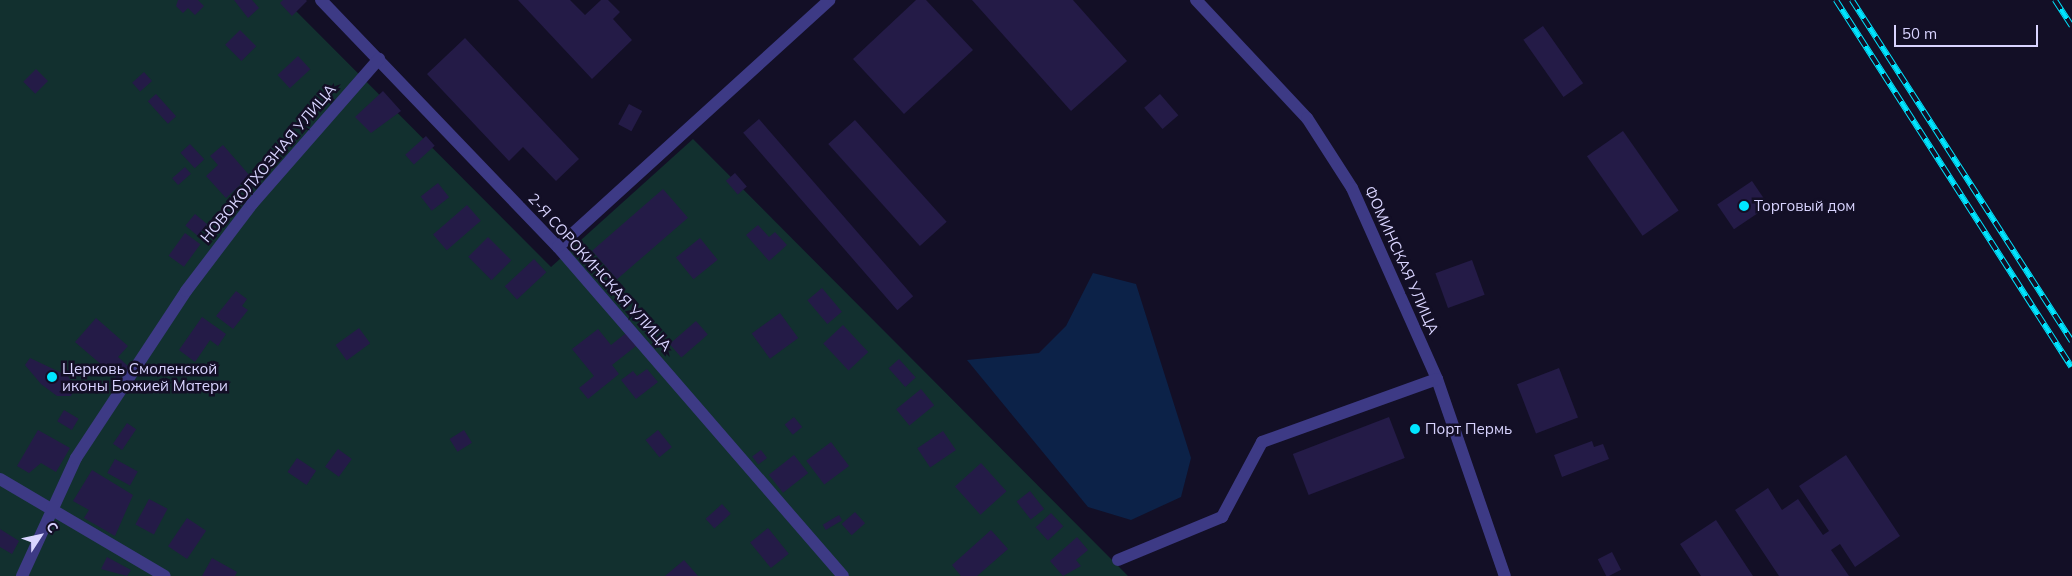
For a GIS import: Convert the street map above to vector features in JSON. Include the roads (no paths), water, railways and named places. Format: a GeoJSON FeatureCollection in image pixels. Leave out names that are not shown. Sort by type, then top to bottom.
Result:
{"type":"FeatureCollection","features":[{"type":"Feature","properties":{"kind":"street","name":"2-Я СОРОКИНСКАЯ УЛИЦА"},"geometry":{"type":"LineString","coordinates":[[321,0],[558,247],[843,576]]}},
{"type":"Feature","properties":{"kind":"street"},"geometry":{"type":"LineString","coordinates":[[558,247],[829,0]]}},
{"type":"Feature","properties":{"kind":"street","name":"ФОМИНСКАЯ УЛИЦА"},"geometry":{"type":"LineString","coordinates":[[1196,0],[1307,118],[1331,152],[1392,270],[1437,379],[1505,576]]}},
{"type":"Feature","properties":{"kind":"street","name":"НОВОКОЛХОЗНАЯ УЛИЦА"},"geometry":{"type":"LineString","coordinates":[[22,576],[50,508],[94,431],[229,232],[379,59]]}},
{"type":"Feature","properties":{"kind":"street"},"geometry":{"type":"LineString","coordinates":[[1118,560],[1222,517],[1262,442],[1437,379]]}},
{"type":"Feature","properties":{"kind":"street"},"geometry":{"type":"LineString","coordinates":[[0,479],[165,576]]}},
{"type":"Feature","properties":{"kind":"water"},"geometry":{"type":"Polygon","coordinates":[[[1093,273],[1136,284],[1191,458],[1181,497],[1131,520],[1088,507],[967,360],[1039,353],[1066,326],[1093,273]]]}},
{"type":"Feature","properties":{"kind":"railway"},"geometry":{"type":"LineString","coordinates":[[1836,0],[2072,367]]}},
{"type":"Feature","properties":{"kind":"railway"},"geometry":{"type":"LineString","coordinates":[[1852,0],[2072,341]]}},
{"type":"Feature","properties":{"kind":"railway"},"geometry":{"type":"LineString","coordinates":[[2055,0],[2072,26]]}},
{"type":"Feature","properties":{"kind":"place","name":"Торговый дом"},"geometry":{"type":"Point","coordinates":[1744,206]}},
{"type":"Feature","properties":{"kind":"place","name":"Церковь Смоленской иконы Божией Матери"},"geometry":{"type":"Point","coordinates":[52,377]}},
{"type":"Feature","properties":{"kind":"place","name":"Порт Пермь"},"geometry":{"type":"Point","coordinates":[1415,429]}}]}
